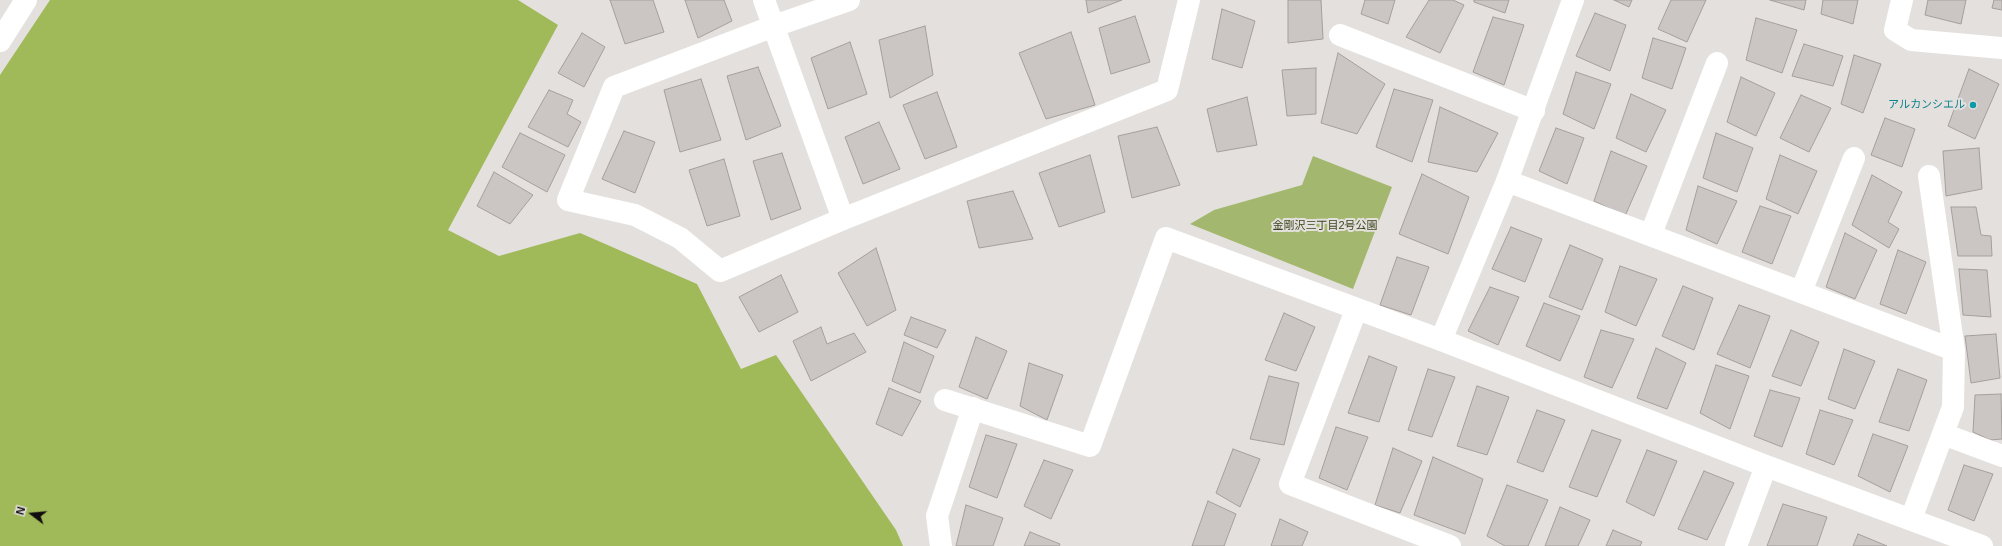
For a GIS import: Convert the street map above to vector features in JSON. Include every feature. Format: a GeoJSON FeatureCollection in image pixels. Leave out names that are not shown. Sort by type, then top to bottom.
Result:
{"type":"FeatureCollection","features":[{"type":"Feature","properties":{"kind":"street"},"geometry":{"type":"LineString","coordinates":[[0,41],[26,0]]}},
{"type":"Feature","properties":{"kind":"street"},"geometry":{"type":"LineString","coordinates":[[764,0],[843,219]]}},
{"type":"Feature","properties":{"kind":"street"},"geometry":{"type":"LineString","coordinates":[[849,0],[774,26],[614,87],[568,200],[635,214],[680,238],[720,271],[843,219],[1167,90],[1189,0]]}},
{"type":"Feature","properties":{"kind":"street"},"geometry":{"type":"LineString","coordinates":[[1441,340],[1507,181],[1534,111],[1573,0]]}},
{"type":"Feature","properties":{"kind":"street"},"geometry":{"type":"LineString","coordinates":[[1902,0],[1895,30],[1911,40],[2002,48]]}},
{"type":"Feature","properties":{"kind":"street"},"geometry":{"type":"LineString","coordinates":[[1340,35],[1534,111]]}},
{"type":"Feature","properties":{"kind":"street"},"geometry":{"type":"LineString","coordinates":[[1651,234],[1717,64]]}},
{"type":"Feature","properties":{"kind":"street"},"geometry":{"type":"LineString","coordinates":[[1801,292],[1854,158]]}},
{"type":"Feature","properties":{"kind":"street"},"geometry":{"type":"LineString","coordinates":[[1911,519],[1953,407],[1954,350],[1929,176]]}},
{"type":"Feature","properties":{"kind":"street"},"geometry":{"type":"LineString","coordinates":[[1507,181],[1651,234],[1954,350]]}},
{"type":"Feature","properties":{"kind":"street"},"geometry":{"type":"LineString","coordinates":[[945,400],[1090,446],[1166,238],[1356,310],[1441,340],[1766,466],[1911,519],[1936,538],[1982,546]]}},
{"type":"Feature","properties":{"kind":"street"},"geometry":{"type":"LineString","coordinates":[[1356,310],[1290,484],[1450,546]]}},
{"type":"Feature","properties":{"kind":"street"},"geometry":{"type":"LineString","coordinates":[[941,546],[937,516],[972,408]]}},
{"type":"Feature","properties":{"kind":"street"},"geometry":{"type":"LineString","coordinates":[[1943,434],[2002,456]]}},
{"type":"Feature","properties":{"kind":"street"},"geometry":{"type":"LineString","coordinates":[[1736,546],[1766,466]]}},
{"type":"Feature","properties":{"kind":"green space"},"geometry":{"type":"Polygon","coordinates":[[[50,0],[518,0],[558,25],[448,230],[499,256],[580,233],[697,284],[741,369],[776,355],[896,530],[903,546],[0,546],[0,75],[50,0]]]}},
{"type":"Feature","properties":{"kind":"green space","name":"金剛沢三丁目2号公園"},"geometry":{"type":"Polygon","coordinates":[[[1313,156],[1392,187],[1353,289],[1190,224],[1214,210],[1302,185],[1313,156]]]}},
{"type":"Feature","properties":{"kind":"building"},"geometry":{"type":"Polygon","coordinates":[[[610,0],[653,0],[664,32],[625,44],[610,0]]]}},
{"type":"Feature","properties":{"kind":"building"},"geometry":{"type":"Polygon","coordinates":[[[685,0],[724,0],[732,21],[698,38],[685,0]]]}},
{"type":"Feature","properties":{"kind":"building"},"geometry":{"type":"Polygon","coordinates":[[[1086,0],[1122,0],[1088,13],[1086,0]]]}},
{"type":"Feature","properties":{"kind":"building"},"geometry":{"type":"Polygon","coordinates":[[[1288,0],[1321,0],[1323,39],[1288,43],[1288,0]]]}},
{"type":"Feature","properties":{"kind":"building"},"geometry":{"type":"Polygon","coordinates":[[[1365,0],[1395,0],[1388,24],[1361,14],[1365,0]]]}},
{"type":"Feature","properties":{"kind":"building"},"geometry":{"type":"Polygon","coordinates":[[[1429,0],[1453,0],[1464,5],[1440,53],[1406,37],[1429,0]]]}},
{"type":"Feature","properties":{"kind":"building"},"geometry":{"type":"Polygon","coordinates":[[[1474,0],[1509,0],[1505,13],[1474,2],[1474,0]]]}},
{"type":"Feature","properties":{"kind":"building"},"geometry":{"type":"Polygon","coordinates":[[[1614,0],[1632,0],[1629,7],[1614,0]]]}},
{"type":"Feature","properties":{"kind":"building"},"geometry":{"type":"Polygon","coordinates":[[[1671,0],[1706,0],[1687,42],[1658,29],[1671,0]]]}},
{"type":"Feature","properties":{"kind":"building"},"geometry":{"type":"Polygon","coordinates":[[[1770,0],[1806,0],[1804,10],[1770,0]]]}},
{"type":"Feature","properties":{"kind":"building"},"geometry":{"type":"Polygon","coordinates":[[[1823,0],[1858,0],[1853,24],[1821,14],[1823,0]]]}},
{"type":"Feature","properties":{"kind":"building"},"geometry":{"type":"Polygon","coordinates":[[[1928,0],[1966,0],[1961,24],[1925,15],[1928,0]]]}},
{"type":"Feature","properties":{"kind":"building"},"geometry":{"type":"Polygon","coordinates":[[[1994,0],[2002,0],[2002,10],[1992,8],[1994,0]]]}},
{"type":"Feature","properties":{"kind":"building"},"geometry":{"type":"Polygon","coordinates":[[[1222,9],[1255,21],[1242,68],[1212,59],[1222,9]]]}},
{"type":"Feature","properties":{"kind":"building"},"geometry":{"type":"Polygon","coordinates":[[[1595,13],[1626,25],[1610,71],[1576,56],[1595,13]]]}},
{"type":"Feature","properties":{"kind":"building"},"geometry":{"type":"Polygon","coordinates":[[[1135,16],[1150,62],[1111,74],[1099,28],[1135,16]]]}},
{"type":"Feature","properties":{"kind":"building"},"geometry":{"type":"Polygon","coordinates":[[[1493,17],[1524,25],[1504,85],[1473,72],[1493,17]]]}},
{"type":"Feature","properties":{"kind":"building"},"geometry":{"type":"Polygon","coordinates":[[[1756,18],[1797,30],[1782,73],[1746,60],[1756,18]]]}},
{"type":"Feature","properties":{"kind":"building"},"geometry":{"type":"Polygon","coordinates":[[[925,26],[933,75],[890,98],[879,40],[925,26]]]}},
{"type":"Feature","properties":{"kind":"building"},"geometry":{"type":"Polygon","coordinates":[[[1071,32],[1095,105],[1046,119],[1019,53],[1071,32]]]}},
{"type":"Feature","properties":{"kind":"building"},"geometry":{"type":"Polygon","coordinates":[[[582,33],[605,47],[584,87],[558,73],[582,33]]]}},
{"type":"Feature","properties":{"kind":"building"},"geometry":{"type":"Polygon","coordinates":[[[1653,38],[1686,48],[1672,89],[1642,78],[1653,38]]]}},
{"type":"Feature","properties":{"kind":"building"},"geometry":{"type":"Polygon","coordinates":[[[850,42],[867,94],[828,109],[811,58],[850,42]]]}},
{"type":"Feature","properties":{"kind":"building"},"geometry":{"type":"Polygon","coordinates":[[[1804,44],[1843,56],[1833,86],[1792,76],[1804,44]]]}},
{"type":"Feature","properties":{"kind":"building"},"geometry":{"type":"Polygon","coordinates":[[[1338,53],[1385,84],[1357,134],[1321,123],[1338,53]]]}},
{"type":"Feature","properties":{"kind":"building"},"geometry":{"type":"Polygon","coordinates":[[[1854,55],[1881,64],[1863,113],[1841,104],[1854,55]]]}},
{"type":"Feature","properties":{"kind":"building"},"geometry":{"type":"Polygon","coordinates":[[[758,67],[781,126],[746,140],[727,76],[758,67]]]}},
{"type":"Feature","properties":{"kind":"building"},"geometry":{"type":"Polygon","coordinates":[[[1316,68],[1316,114],[1287,116],[1282,70],[1316,68]]]}},
{"type":"Feature","properties":{"kind":"building","name":"アルカンシエル"},"geometry":{"type":"Polygon","coordinates":[[[1969,69],[1999,84],[1975,139],[1948,126],[1969,69]]]}},
{"type":"Feature","properties":{"kind":"building"},"geometry":{"type":"Polygon","coordinates":[[[1576,72],[1611,84],[1594,129],[1563,114],[1576,72]]]}},
{"type":"Feature","properties":{"kind":"building"},"geometry":{"type":"Polygon","coordinates":[[[1741,77],[1775,93],[1756,136],[1727,122],[1741,77]]]}},
{"type":"Feature","properties":{"kind":"building"},"geometry":{"type":"Polygon","coordinates":[[[701,79],[721,140],[680,152],[664,90],[701,79]]]}},
{"type":"Feature","properties":{"kind":"building"},"geometry":{"type":"Polygon","coordinates":[[[1394,89],[1433,100],[1412,162],[1376,147],[1394,89]]]}},
{"type":"Feature","properties":{"kind":"building"},"geometry":{"type":"Polygon","coordinates":[[[549,90],[573,100],[567,114],[581,122],[568,147],[528,127],[549,90]]]}},
{"type":"Feature","properties":{"kind":"building"},"geometry":{"type":"Polygon","coordinates":[[[937,92],[957,147],[925,159],[903,105],[937,92]]]}},
{"type":"Feature","properties":{"kind":"building"},"geometry":{"type":"Polygon","coordinates":[[[1631,94],[1666,110],[1646,152],[1616,138],[1631,94]]]}},
{"type":"Feature","properties":{"kind":"building"},"geometry":{"type":"Polygon","coordinates":[[[1801,95],[1831,108],[1809,152],[1780,138],[1801,95]]]}},
{"type":"Feature","properties":{"kind":"building"},"geometry":{"type":"Polygon","coordinates":[[[1247,97],[1257,145],[1217,152],[1207,109],[1247,97]]]}},
{"type":"Feature","properties":{"kind":"building"},"geometry":{"type":"Polygon","coordinates":[[[1440,107],[1498,133],[1477,172],[1428,162],[1440,107]]]}},
{"type":"Feature","properties":{"kind":"building"},"geometry":{"type":"Polygon","coordinates":[[[1885,118],[1915,129],[1902,167],[1871,155],[1885,118]]]}},
{"type":"Feature","properties":{"kind":"building"},"geometry":{"type":"Polygon","coordinates":[[[879,122],[900,169],[863,184],[845,137],[879,122]]]}},
{"type":"Feature","properties":{"kind":"building"},"geometry":{"type":"Polygon","coordinates":[[[1157,127],[1180,185],[1132,198],[1118,136],[1157,127]]]}},
{"type":"Feature","properties":{"kind":"building"},"geometry":{"type":"Polygon","coordinates":[[[1556,128],[1584,138],[1567,184],[1539,171],[1556,128]]]}},
{"type":"Feature","properties":{"kind":"building"},"geometry":{"type":"Polygon","coordinates":[[[624,131],[655,142],[635,193],[602,179],[624,131]]]}},
{"type":"Feature","properties":{"kind":"building"},"geometry":{"type":"Polygon","coordinates":[[[520,133],[565,155],[547,192],[502,167],[520,133]]]}},
{"type":"Feature","properties":{"kind":"building"},"geometry":{"type":"Polygon","coordinates":[[[1716,133],[1753,148],[1737,192],[1703,178],[1716,133]]]}},
{"type":"Feature","properties":{"kind":"building"},"geometry":{"type":"Polygon","coordinates":[[[1979,148],[1982,189],[1946,196],[1943,151],[1979,148]]]}},
{"type":"Feature","properties":{"kind":"building"},"geometry":{"type":"Polygon","coordinates":[[[1611,151],[1647,166],[1625,216],[1594,201],[1611,151]]]}},
{"type":"Feature","properties":{"kind":"building"},"geometry":{"type":"Polygon","coordinates":[[[782,153],[801,209],[771,220],[753,161],[782,153]]]}},
{"type":"Feature","properties":{"kind":"building"},"geometry":{"type":"Polygon","coordinates":[[[1090,155],[1105,212],[1059,227],[1039,173],[1090,155]]]}},
{"type":"Feature","properties":{"kind":"building"},"geometry":{"type":"Polygon","coordinates":[[[1780,155],[1817,171],[1798,214],[1766,199],[1780,155]]]}},
{"type":"Feature","properties":{"kind":"building"},"geometry":{"type":"Polygon","coordinates":[[[724,159],[740,216],[707,226],[689,170],[724,159]]]}},
{"type":"Feature","properties":{"kind":"building"},"geometry":{"type":"Polygon","coordinates":[[[494,172],[533,195],[510,224],[477,206],[494,172]]]}},
{"type":"Feature","properties":{"kind":"building"},"geometry":{"type":"Polygon","coordinates":[[[1422,174],[1469,197],[1448,254],[1399,234],[1422,174]]]}},
{"type":"Feature","properties":{"kind":"building"},"geometry":{"type":"Polygon","coordinates":[[[1872,175],[1902,192],[1888,222],[1899,229],[1889,248],[1852,225],[1872,175]]]}},
{"type":"Feature","properties":{"kind":"building"},"geometry":{"type":"Polygon","coordinates":[[[1698,186],[1737,201],[1717,244],[1686,230],[1698,186]]]}},
{"type":"Feature","properties":{"kind":"building"},"geometry":{"type":"Polygon","coordinates":[[[1013,191],[1033,239],[979,248],[967,201],[1013,191]]]}},
{"type":"Feature","properties":{"kind":"building"},"geometry":{"type":"Polygon","coordinates":[[[1760,206],[1791,216],[1772,264],[1742,252],[1760,206]]]}},
{"type":"Feature","properties":{"kind":"building"},"geometry":{"type":"Polygon","coordinates":[[[1951,207],[1976,207],[1981,235],[1991,236],[1992,256],[1958,256],[1951,207]]]}},
{"type":"Feature","properties":{"kind":"building"},"geometry":{"type":"Polygon","coordinates":[[[1511,227],[1542,239],[1525,282],[1492,269],[1511,227]]]}},
{"type":"Feature","properties":{"kind":"building"},"geometry":{"type":"Polygon","coordinates":[[[1845,233],[1877,250],[1855,299],[1826,287],[1845,233]]]}},
{"type":"Feature","properties":{"kind":"building"},"geometry":{"type":"Polygon","coordinates":[[[1570,245],[1603,259],[1582,310],[1549,297],[1570,245]]]}},
{"type":"Feature","properties":{"kind":"building"},"geometry":{"type":"Polygon","coordinates":[[[876,248],[896,310],[867,326],[838,273],[876,248]]]}},
{"type":"Feature","properties":{"kind":"building"},"geometry":{"type":"Polygon","coordinates":[[[1898,250],[1926,262],[1906,314],[1880,304],[1898,250]]]}},
{"type":"Feature","properties":{"kind":"building"},"geometry":{"type":"Polygon","coordinates":[[[1397,257],[1429,267],[1411,315],[1380,305],[1397,257]]]}},
{"type":"Feature","properties":{"kind":"building"},"geometry":{"type":"Polygon","coordinates":[[[1620,266],[1657,279],[1636,326],[1605,312],[1620,266]]]}},
{"type":"Feature","properties":{"kind":"building"},"geometry":{"type":"Polygon","coordinates":[[[1959,269],[1987,270],[1991,317],[1963,315],[1959,269]]]}},
{"type":"Feature","properties":{"kind":"building"},"geometry":{"type":"Polygon","coordinates":[[[781,275],[798,312],[759,332],[739,297],[781,275]]]}},
{"type":"Feature","properties":{"kind":"building"},"geometry":{"type":"Polygon","coordinates":[[[1683,286],[1713,298],[1694,350],[1662,336],[1683,286]]]}},
{"type":"Feature","properties":{"kind":"building"},"geometry":{"type":"Polygon","coordinates":[[[1490,287],[1519,297],[1498,345],[1468,331],[1490,287]]]}},
{"type":"Feature","properties":{"kind":"building"},"geometry":{"type":"Polygon","coordinates":[[[1544,303],[1580,316],[1560,361],[1526,346],[1544,303]]]}},
{"type":"Feature","properties":{"kind":"building"},"geometry":{"type":"Polygon","coordinates":[[[1739,305],[1770,316],[1750,368],[1717,354],[1739,305]]]}},
{"type":"Feature","properties":{"kind":"building"},"geometry":{"type":"Polygon","coordinates":[[[1284,313],[1315,327],[1296,371],[1265,360],[1284,313]]]}},
{"type":"Feature","properties":{"kind":"building"},"geometry":{"type":"Polygon","coordinates":[[[911,317],[946,330],[937,348],[904,335],[911,317]]]}},
{"type":"Feature","properties":{"kind":"building"},"geometry":{"type":"Polygon","coordinates":[[[821,327],[827,344],[854,333],[866,352],[811,381],[793,341],[821,327]]]}},
{"type":"Feature","properties":{"kind":"building"},"geometry":{"type":"Polygon","coordinates":[[[1601,330],[1634,339],[1612,388],[1584,377],[1601,330]]]}},
{"type":"Feature","properties":{"kind":"building"},"geometry":{"type":"Polygon","coordinates":[[[1791,330],[1819,342],[1801,386],[1772,376],[1791,330]]]}},
{"type":"Feature","properties":{"kind":"building"},"geometry":{"type":"Polygon","coordinates":[[[1996,334],[2000,378],[1971,383],[1965,336],[1996,334]]]}},
{"type":"Feature","properties":{"kind":"building"},"geometry":{"type":"Polygon","coordinates":[[[976,337],[1007,351],[987,399],[959,387],[976,337]]]}},
{"type":"Feature","properties":{"kind":"building"},"geometry":{"type":"Polygon","coordinates":[[[904,342],[934,356],[920,393],[892,381],[904,342]]]}},
{"type":"Feature","properties":{"kind":"building"},"geometry":{"type":"Polygon","coordinates":[[[1656,348],[1686,363],[1667,409],[1637,398],[1656,348]]]}},
{"type":"Feature","properties":{"kind":"building"},"geometry":{"type":"Polygon","coordinates":[[[1844,349],[1875,361],[1855,409],[1828,399],[1844,349]]]}},
{"type":"Feature","properties":{"kind":"building"},"geometry":{"type":"Polygon","coordinates":[[[1369,356],[1397,367],[1379,422],[1348,413],[1369,356]]]}},
{"type":"Feature","properties":{"kind":"building"},"geometry":{"type":"Polygon","coordinates":[[[1029,363],[1063,375],[1047,420],[1020,406],[1029,363]]]}},
{"type":"Feature","properties":{"kind":"building"},"geometry":{"type":"Polygon","coordinates":[[[1716,365],[1749,376],[1730,429],[1700,413],[1716,365]]]}},
{"type":"Feature","properties":{"kind":"building"},"geometry":{"type":"Polygon","coordinates":[[[1428,369],[1455,377],[1432,437],[1408,430],[1428,369]]]}},
{"type":"Feature","properties":{"kind":"building"},"geometry":{"type":"Polygon","coordinates":[[[1898,369],[1927,380],[1909,431],[1879,422],[1898,369]]]}},
{"type":"Feature","properties":{"kind":"building"},"geometry":{"type":"Polygon","coordinates":[[[1269,376],[1299,383],[1284,445],[1250,439],[1269,376]]]}},
{"type":"Feature","properties":{"kind":"building"},"geometry":{"type":"Polygon","coordinates":[[[1477,386],[1509,397],[1487,455],[1457,446],[1477,386]]]}},
{"type":"Feature","properties":{"kind":"building"},"geometry":{"type":"Polygon","coordinates":[[[889,388],[921,401],[902,436],[876,424],[889,388]]]}},
{"type":"Feature","properties":{"kind":"building"},"geometry":{"type":"Polygon","coordinates":[[[1770,390],[1800,398],[1782,447],[1754,436],[1770,390]]]}},
{"type":"Feature","properties":{"kind":"building"},"geometry":{"type":"Polygon","coordinates":[[[2001,394],[2002,439],[1990,440],[1973,432],[1975,395],[2001,394]]]}},
{"type":"Feature","properties":{"kind":"building"},"geometry":{"type":"Polygon","coordinates":[[[1537,410],[1565,420],[1543,472],[1517,462],[1537,410]]]}},
{"type":"Feature","properties":{"kind":"building"},"geometry":{"type":"Polygon","coordinates":[[[1820,410],[1853,420],[1834,465],[1806,454],[1820,410]]]}},
{"type":"Feature","properties":{"kind":"building"},"geometry":{"type":"Polygon","coordinates":[[[1336,427],[1368,437],[1347,490],[1319,478],[1336,427]]]}},
{"type":"Feature","properties":{"kind":"building"},"geometry":{"type":"Polygon","coordinates":[[[1592,430],[1621,440],[1597,497],[1569,487],[1592,430]]]}},
{"type":"Feature","properties":{"kind":"building"},"geometry":{"type":"Polygon","coordinates":[[[1873,434],[1908,446],[1890,492],[1858,476],[1873,434]]]}},
{"type":"Feature","properties":{"kind":"building"},"geometry":{"type":"Polygon","coordinates":[[[986,435],[1017,444],[997,498],[969,487],[986,435]]]}},
{"type":"Feature","properties":{"kind":"building"},"geometry":{"type":"Polygon","coordinates":[[[1393,448],[1422,461],[1400,513],[1375,505],[1393,448]]]}},
{"type":"Feature","properties":{"kind":"building"},"geometry":{"type":"Polygon","coordinates":[[[1233,449],[1260,459],[1240,507],[1216,493],[1233,449]]]}},
{"type":"Feature","properties":{"kind":"building"},"geometry":{"type":"Polygon","coordinates":[[[1647,450],[1677,461],[1654,516],[1626,502],[1647,450]]]}},
{"type":"Feature","properties":{"kind":"building"},"geometry":{"type":"Polygon","coordinates":[[[1433,457],[1483,479],[1465,534],[1414,515],[1433,457]]]}},
{"type":"Feature","properties":{"kind":"building"},"geometry":{"type":"Polygon","coordinates":[[[1044,460],[1073,470],[1051,519],[1024,506],[1044,460]]]}},
{"type":"Feature","properties":{"kind":"building"},"geometry":{"type":"Polygon","coordinates":[[[1964,465],[1993,474],[1974,521],[1948,510],[1964,465]]]}},
{"type":"Feature","properties":{"kind":"building"},"geometry":{"type":"Polygon","coordinates":[[[1704,471],[1734,483],[1707,540],[1678,529],[1704,471]]]}},
{"type":"Feature","properties":{"kind":"building"},"geometry":{"type":"Polygon","coordinates":[[[1507,485],[1548,500],[1528,546],[1505,546],[1487,536],[1507,485]]]}},
{"type":"Feature","properties":{"kind":"building"},"geometry":{"type":"Polygon","coordinates":[[[1208,501],[1236,514],[1224,546],[1192,546],[1208,501]]]}},
{"type":"Feature","properties":{"kind":"building"},"geometry":{"type":"Polygon","coordinates":[[[1783,504],[1827,517],[1817,546],[1767,546],[1783,504]]]}},
{"type":"Feature","properties":{"kind":"building"},"geometry":{"type":"Polygon","coordinates":[[[966,505],[1003,518],[993,546],[956,546],[966,505]]]}},
{"type":"Feature","properties":{"kind":"building"},"geometry":{"type":"Polygon","coordinates":[[[1560,507],[1590,520],[1578,546],[1545,546],[1560,507]]]}},
{"type":"Feature","properties":{"kind":"building"},"geometry":{"type":"Polygon","coordinates":[[[1280,519],[1308,532],[1302,546],[1271,546],[1280,519]]]}},
{"type":"Feature","properties":{"kind":"building"},"geometry":{"type":"Polygon","coordinates":[[[1613,530],[1642,542],[1640,546],[1606,546],[1613,530]]]}},
{"type":"Feature","properties":{"kind":"building"},"geometry":{"type":"Polygon","coordinates":[[[1030,532],[1060,544],[1059,546],[1024,546],[1030,532]]]}},
{"type":"Feature","properties":{"kind":"building"},"geometry":{"type":"Polygon","coordinates":[[[1858,534],[1887,546],[1853,546],[1858,534]]]}},
{"type":"Feature","properties":{"kind":"place","name":"アルカンシエル"},"geometry":{"type":"Point","coordinates":[1973,105]}}]}
